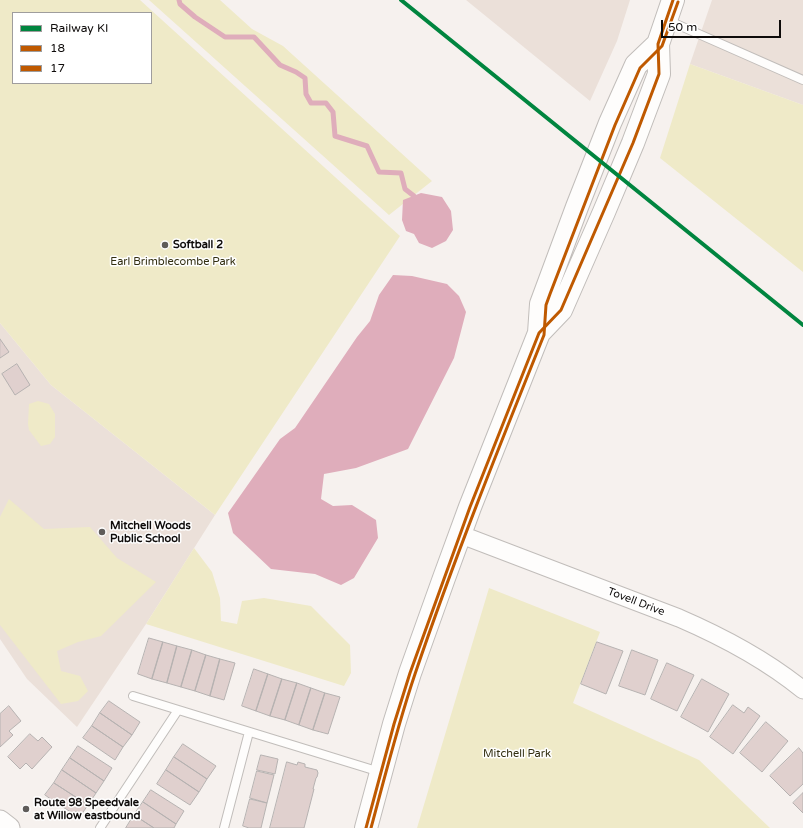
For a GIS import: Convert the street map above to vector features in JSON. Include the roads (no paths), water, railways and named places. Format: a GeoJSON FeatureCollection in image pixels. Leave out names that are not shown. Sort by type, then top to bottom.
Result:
{"type":"FeatureCollection","features":[{"type":"Feature","properties":{"kind":"main road"},"geometry":{"type":"LineString","coordinates":[[539,334],[561,310],[633,143],[659,74],[658,44],[670,10]]}},
{"type":"Feature","properties":{"kind":"main road"},"geometry":{"type":"LineString","coordinates":[[366,828],[380,772],[408,681],[460,534],[539,334],[541,304],[577,207],[610,123],[636,65],[658,44]]}},
{"type":"Feature","properties":{"kind":"street","name":"Tovell Drive"},"geometry":{"type":"LineString","coordinates":[[460,534],[703,628],[774,667],[803,690]]}},
{"type":"Feature","properties":{"kind":"street"},"geometry":{"type":"LineString","coordinates":[[0,821],[9,828]]}},
{"type":"Feature","properties":{"kind":"lane"},"geometry":{"type":"LineString","coordinates":[[670,10],[803,80]]}},
{"type":"Feature","properties":{"kind":"lane"},"geometry":{"type":"LineString","coordinates":[[133,696],[380,772]]}},
{"type":"Feature","properties":{"kind":"lane"},"geometry":{"type":"LineString","coordinates":[[100,828],[178,710]]}},
{"type":"Feature","properties":{"kind":"lane"},"geometry":{"type":"LineString","coordinates":[[224,828],[249,732]]}},
{"type":"Feature","properties":{"kind":"waterway"},"geometry":{"type":"LineString","coordinates":[[179,0],[180,4],[195,17],[225,37],[254,37],[280,65],[305,78],[306,94],[311,103],[326,103],[333,112],[335,136],[367,146],[379,172],[401,173],[405,189],[414,196]]}},
{"type":"Feature","properties":{"kind":"rail line","name":"KI"},"geometry":{"type":"LineString","coordinates":[[401,0],[803,325]]}},
{"type":"Feature","properties":{"kind":"place","name":"Softball 2"},"geometry":{"type":"Point","coordinates":[165,245]}},
{"type":"Feature","properties":{"kind":"place","name":"Mitchell Woods Public School"},"geometry":{"type":"Point","coordinates":[102,532]}},
{"type":"Feature","properties":{"kind":"place","name":"Route 98 Speedvale at Willow eastbound"},"geometry":{"type":"Point","coordinates":[26,809]}},
{"type":"Feature","properties":{"kind":"park label","name":"Earl Brimblecombe Park"},"geometry":{"type":"Point","coordinates":[173,262]}},
{"type":"Feature","properties":{"kind":"park label","name":"Mitchell Park"},"geometry":{"type":"Point","coordinates":[517,754]}}]}
